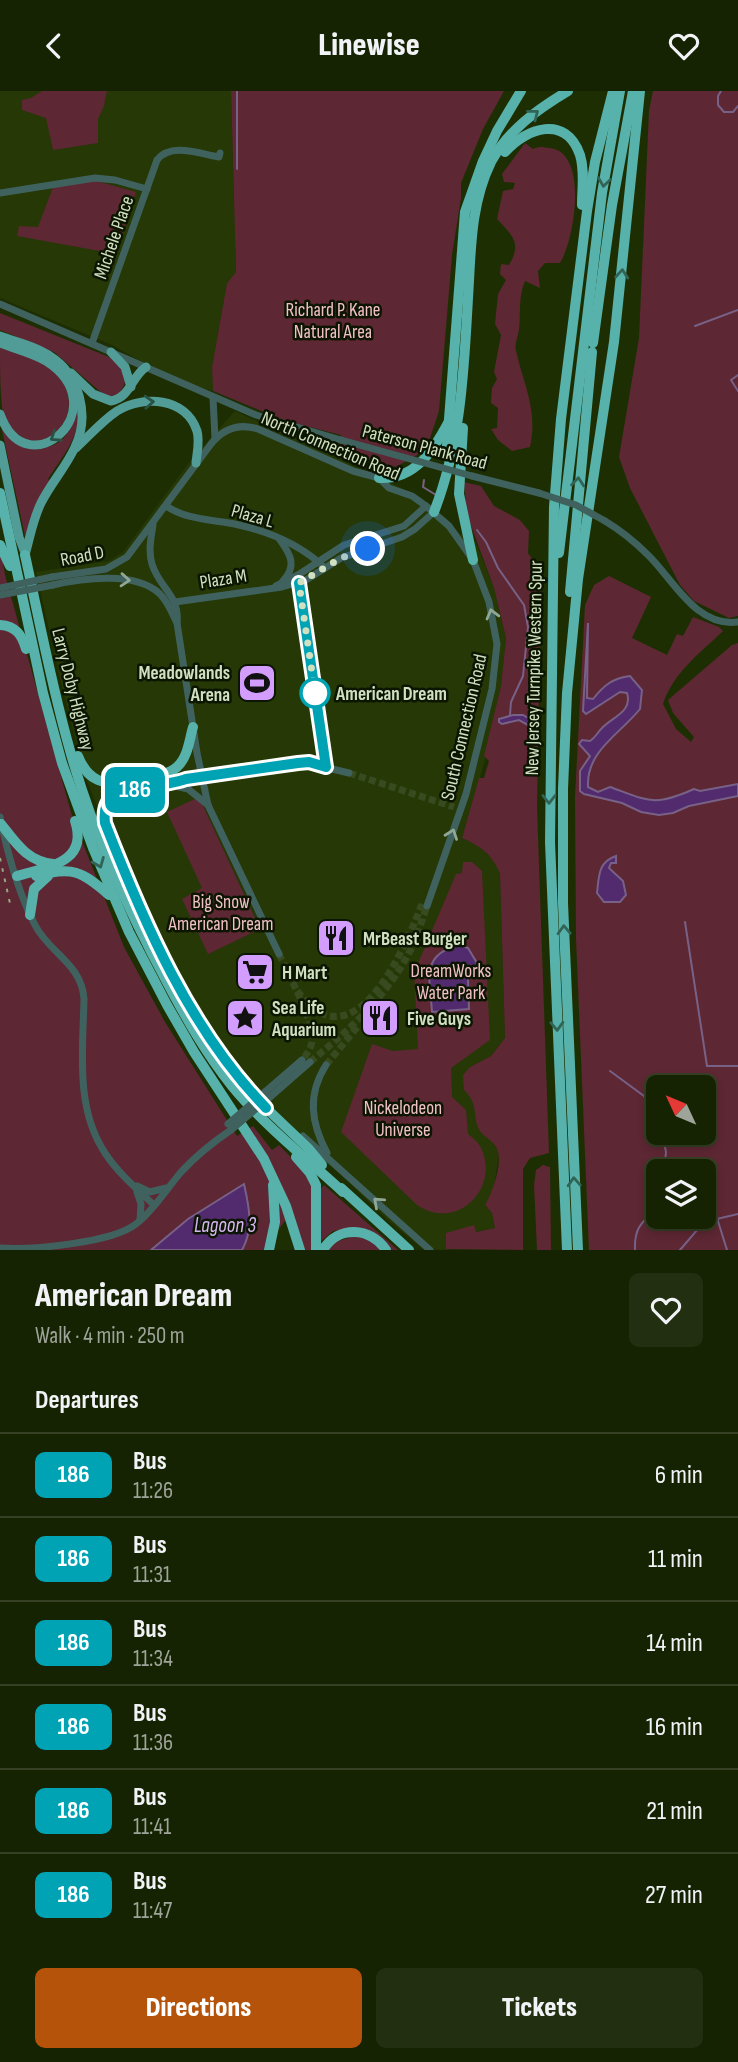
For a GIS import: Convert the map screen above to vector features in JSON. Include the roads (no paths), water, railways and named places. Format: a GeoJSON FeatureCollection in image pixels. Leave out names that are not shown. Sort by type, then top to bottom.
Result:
{"type":"FeatureCollection","features":[{"type":"Feature","properties":{"kind":"highway"},"geometry":{"type":"LineString","coordinates":[[434,500],[447,447],[451,417],[465,212],[483,161],[521,91]]}},
{"type":"Feature","properties":{"kind":"highway"},"geometry":{"type":"LineString","coordinates":[[434,500],[457,429],[463,383],[473,220],[482,187],[492,160],[513,132],[568,91]]}},
{"type":"Feature","properties":{"kind":"highway","name":"New Jersey Turnpike Western Spur"},"geometry":{"type":"LineString","coordinates":[[566,1250],[550,854],[553,527],[557,456],[582,243],[595,162],[613,91]]}},
{"type":"Feature","properties":{"kind":"highway"},"geometry":{"type":"LineString","coordinates":[[552,608],[602,193],[620,91]]}},
{"type":"Feature","properties":{"kind":"highway"},"geometry":{"type":"LineString","coordinates":[[571,647],[568,627],[572,559],[592,348],[612,205],[633,91]]}},
{"type":"Feature","properties":{"kind":"highway","name":"New Jersey Turnpike Western Spur"},"geometry":{"type":"LineString","coordinates":[[578,1250],[563,903],[563,778],[571,647],[583,544],[608,393],[640,91]]}},
{"type":"Feature","properties":{"kind":"highway"},"geometry":{"type":"LineString","coordinates":[[482,187],[504,153],[524,135],[545,128],[563,133],[575,146],[582,167],[582,243]]}},
{"type":"Feature","properties":{"kind":"highway"},"geometry":{"type":"LineString","coordinates":[[463,383],[465,404],[458,487],[473,560]]}},
{"type":"Feature","properties":{"kind":"highway"},"geometry":{"type":"LineString","coordinates":[[379,478],[400,476],[421,463],[435,447],[451,417]]}},
{"type":"Feature","properties":{"kind":"highway","name":"Larry Doby Highway"},"geometry":{"type":"LineString","coordinates":[[0,493],[40,685],[68,781],[114,899],[176,1021],[272,1175],[286,1206],[299,1248]]}},
{"type":"Feature","properties":{"kind":"highway"},"geometry":{"type":"LineString","coordinates":[[0,545],[10,563],[23,606]]}},
{"type":"Feature","properties":{"kind":"highway","name":"Larry Doby Highway"},"geometry":{"type":"LineString","coordinates":[[25,555],[48,665],[74,762],[125,897],[161,971],[221,1072],[250,1107],[344,1192]]}},
{"type":"Feature","properties":{"kind":"highway"},"geometry":{"type":"LineString","coordinates":[[0,625],[11,627],[20,634],[40,685]]}},
{"type":"Feature","properties":{"kind":"highway"},"geometry":{"type":"LineString","coordinates":[[65,728],[86,771],[98,780],[111,783],[159,776],[172,771],[184,757],[192,727]]}},
{"type":"Feature","properties":{"kind":"highway"},"geometry":{"type":"LineString","coordinates":[[30,915],[34,889],[77,847],[79,838],[68,781]]}},
{"type":"Feature","properties":{"kind":"highway"},"geometry":{"type":"LineString","coordinates":[[1,820],[24,853],[53,869]]}},
{"type":"Feature","properties":{"kind":"highway"},"geometry":{"type":"LineString","coordinates":[[18,879],[53,869],[66,870],[89,877],[114,899]]}},
{"type":"Feature","properties":{"kind":"highway"},"geometry":{"type":"LineString","coordinates":[[267,1099],[344,1192],[409,1250]]}},
{"type":"Feature","properties":{"kind":"highway"},"geometry":{"type":"LineString","coordinates":[[283,1137],[315,1182],[316,1250]]}},
{"type":"Feature","properties":{"kind":"highway"},"geometry":{"type":"LineString","coordinates":[[269,1250],[276,1215],[272,1175]]}},
{"type":"Feature","properties":{"kind":"highway"},"geometry":{"type":"LineString","coordinates":[[323,1250],[338,1235],[355,1232],[373,1237],[386,1250]]}},
{"type":"Feature","properties":{"kind":"main road"},"geometry":{"type":"LineString","coordinates":[[0,336],[43,351],[93,394],[104,400],[119,399],[146,367]]}},
{"type":"Feature","properties":{"kind":"main road"},"geometry":{"type":"LineString","coordinates":[[0,343],[40,358],[52,366],[68,387],[73,407],[70,422],[64,432],[54,440],[39,444],[14,437],[4,425],[0,414]]}},
{"type":"Feature","properties":{"kind":"main road"},"geometry":{"type":"LineString","coordinates":[[111,352],[125,367],[131,387]]}},
{"type":"Feature","properties":{"kind":"main road","name":"Larry Doby Highway"},"geometry":{"type":"LineString","coordinates":[[25,555],[41,504],[73,452],[81,428],[82,410],[75,385],[64,367]]}},
{"type":"Feature","properties":{"kind":"main road"},"geometry":{"type":"LineString","coordinates":[[73,452],[116,412],[142,401],[159,401],[179,408],[194,425],[199,442],[197,463]]}},
{"type":"Feature","properties":{"kind":"main road"},"geometry":{"type":"LineString","coordinates":[[0,445],[25,555]]}},
{"type":"Feature","properties":{"kind":"street","name":"Michele Place"},"geometry":{"type":"LineString","coordinates":[[92,343],[157,160],[164,153],[173,150],[219,157],[220,153]]}},
{"type":"Feature","properties":{"kind":"street"},"geometry":{"type":"LineString","coordinates":[[0,193],[95,178],[115,180],[147,189]]}},
{"type":"Feature","properties":{"kind":"street","name":"Paterson Plank Road"},"geometry":{"type":"LineString","coordinates":[[0,304],[263,418],[576,505],[604,520],[647,553],[691,604],[718,620],[738,622]]}},
{"type":"Feature","properties":{"kind":"street"},"geometry":{"type":"LineString","coordinates":[[214,397],[215,439]]}},
{"type":"Feature","properties":{"kind":"street"},"geometry":{"type":"LineString","coordinates":[[215,417],[228,429],[215,439],[153,525],[151,561],[157,576],[175,601],[178,613],[177,623],[192,727],[208,805],[279,954]]}},
{"type":"Feature","properties":{"kind":"street","name":"North Connection Road"},"geometry":{"type":"LineString","coordinates":[[228,429],[241,426],[253,428],[352,471],[379,478],[389,488],[434,500],[473,560]]}},
{"type":"Feature","properties":{"kind":"street","name":"Plaza M"},"geometry":{"type":"LineString","coordinates":[[278,584],[344,545],[404,526],[434,500]]}},
{"type":"Feature","properties":{"kind":"street","name":"Plaza M"},"geometry":{"type":"LineString","coordinates":[[175,601],[299,583],[341,558],[401,537],[415,529],[434,500]]}},
{"type":"Feature","properties":{"kind":"street","name":"Plaza L"},"geometry":{"type":"LineString","coordinates":[[166,506],[185,517],[237,524],[280,540],[304,550],[325,568]]}},
{"type":"Feature","properties":{"kind":"street","name":"Road D"},"geometry":{"type":"LineString","coordinates":[[0,588],[53,581],[119,563],[132,553],[153,525]]}},
{"type":"Feature","properties":{"kind":"street"},"geometry":{"type":"LineString","coordinates":[[278,584],[289,575],[292,562],[280,540]]}},
{"type":"Feature","properties":{"kind":"street","name":"South Connection Road"},"geometry":{"type":"LineString","coordinates":[[426,903],[466,794],[484,725],[497,654],[494,617],[473,560]]}},
{"type":"Feature","properties":{"kind":"street","name":"Road D"},"geometry":{"type":"LineString","coordinates":[[53,581],[131,580],[141,583],[161,595],[177,623]]}},
{"type":"Feature","properties":{"kind":"street"},"geometry":{"type":"LineString","coordinates":[[0,596],[53,581]]}},
{"type":"Feature","properties":{"kind":"street"},"geometry":{"type":"LineString","coordinates":[[299,583],[326,767]]}},
{"type":"Feature","properties":{"kind":"street"},"geometry":{"type":"LineString","coordinates":[[349,773],[309,762],[202,777],[128,792],[113,796],[105,810],[105,823],[142,911],[193,1009],[230,1068],[428,1248]]}},
{"type":"Feature","properties":{"kind":"street"},"geometry":{"type":"LineString","coordinates":[[170,785],[188,789],[208,805]]}},
{"type":"Feature","properties":{"kind":"street"},"geometry":{"type":"LineString","coordinates":[[454,807],[466,794]]}},
{"type":"Feature","properties":{"kind":"street"},"geometry":{"type":"LineString","coordinates":[[1,820],[30,915],[46,942],[64,957],[80,979],[84,995],[83,1084],[91,1125],[106,1154],[154,1205]]}},
{"type":"Feature","properties":{"kind":"street"},"geometry":{"type":"LineString","coordinates":[[0,1248],[30,1249],[106,1238],[125,1231],[140,1220],[208,1146],[267,1099],[306,1061]]}},
{"type":"Feature","properties":{"kind":"street"},"geometry":{"type":"LineString","coordinates":[[326,1065],[315,1087],[312,1114],[317,1134],[329,1158]]}},
{"type":"Feature","properties":{"kind":"street"},"geometry":{"type":"LineString","coordinates":[[133,1185],[150,1192],[168,1187]]}},
{"type":"Feature","properties":{"kind":"street"},"geometry":{"type":"LineString","coordinates":[[133,1185],[141,1201],[140,1220]]}},
{"type":"Feature","properties":{"kind":"water"},"geometry":{"type":"Polygon","coordinates":[[[588,623],[587,698],[593,699],[609,683],[630,676],[642,690],[640,709],[598,753],[592,763],[588,787],[598,792],[610,787],[643,799],[660,800],[694,789],[700,791],[738,784],[738,796],[659,815],[641,812],[622,803],[580,791],[580,771],[590,756],[579,744],[582,740],[590,741],[594,738],[624,710],[628,700],[627,693],[620,692],[586,714],[583,711],[588,623]]]}},
{"type":"Feature","properties":{"kind":"water"},"geometry":{"type":"Polygon","coordinates":[[[523,715],[537,723],[537,727],[533,731],[519,720],[502,724],[499,722],[499,719],[523,715]]]}},
{"type":"Feature","properties":{"kind":"water"},"geometry":{"type":"Polygon","coordinates":[[[616,856],[616,863],[611,863],[609,868],[623,881],[626,895],[620,902],[604,902],[597,893],[599,875],[606,862],[616,856]]]}},
{"type":"Feature","properties":{"kind":"water"},"geometry":{"type":"Polygon","coordinates":[[[459,945],[468,948],[477,963],[468,979],[469,1009],[432,1012],[429,979],[433,962],[447,949],[459,945]]]}},
{"type":"Feature","properties":{"kind":"water","name":"Lagoon 3"},"geometry":{"type":"Polygon","coordinates":[[[244,1184],[249,1226],[242,1250],[151,1250],[188,1219],[244,1184]]]}},
{"type":"Feature","properties":{"kind":"waterway"},"geometry":{"type":"LineString","coordinates":[[237,91],[237,169]]}},
{"type":"Feature","properties":{"kind":"waterway"},"geometry":{"type":"LineString","coordinates":[[721,91],[718,105],[724,112],[733,112],[738,106]]}},
{"type":"Feature","properties":{"kind":"waterway"},"geometry":{"type":"LineString","coordinates":[[695,326],[738,310]]}},
{"type":"Feature","properties":{"kind":"waterway"},"geometry":{"type":"LineString","coordinates":[[738,375],[731,380],[738,391]]}},
{"type":"Feature","properties":{"kind":"waterway"},"geometry":{"type":"LineString","coordinates":[[424,480],[423,487],[436,495]]}},
{"type":"Feature","properties":{"kind":"waterway"},"geometry":{"type":"LineString","coordinates":[[477,530],[498,568],[524,605],[528,627],[523,676],[511,702],[510,715]]}},
{"type":"Feature","properties":{"kind":"waterway"},"geometry":{"type":"LineString","coordinates":[[685,922],[707,1066],[738,1066]]}},
{"type":"Feature","properties":{"kind":"waterway"},"geometry":{"type":"LineString","coordinates":[[610,1071],[646,1099]]}},
{"type":"Feature","properties":{"kind":"waterway"},"geometry":{"type":"LineString","coordinates":[[665,1145],[665,1159]]}},
{"type":"Feature","properties":{"kind":"waterway"},"geometry":{"type":"LineString","coordinates":[[680,1250],[704,1222],[738,1214]]}},
{"type":"Feature","properties":{"kind":"waterway"},"geometry":{"type":"LineString","coordinates":[[717,1218],[727,1250]]}},
{"type":"Feature","properties":{"kind":"waterway"},"geometry":{"type":"LineString","coordinates":[[635,1250],[636,1236],[646,1219]]}},
{"type":"Feature","properties":{"kind":"tunnel"},"geometry":{"type":"LineString","coordinates":[[349,773],[454,807]]}},
{"type":"Feature","properties":{"kind":"tunnel"},"geometry":{"type":"LineString","coordinates":[[297,991],[314,1008],[326,1015],[343,1016],[359,1008],[386,977],[422,904]]}},
{"type":"Feature","properties":{"kind":"tunnel"},"geometry":{"type":"LineString","coordinates":[[310,1062],[354,1024],[392,981],[412,947],[427,906]]}},
{"type":"Feature","properties":{"kind":"tunnel"},"geometry":{"type":"LineString","coordinates":[[279,954],[305,1010],[312,1032],[311,1047],[302,1060]]}},
{"type":"Feature","properties":{"kind":"tunnel"},"geometry":{"type":"LineString","coordinates":[[326,1065],[359,1025]]}},
{"type":"Feature","properties":{"kind":"railway"},"geometry":{"type":"LineString","coordinates":[[0,858],[11,908]]}},
{"type":"Feature","properties":{"kind":"place","name":"Meadowlands Arena"},"geometry":{"type":"Point","coordinates":[257,683]}},
{"type":"Feature","properties":{"kind":"place","name":"American Dream"},"geometry":{"type":"Point","coordinates":[315,693]}},
{"type":"Feature","properties":{"kind":"place","name":"MrBeast Burger"},"geometry":{"type":"Point","coordinates":[336,938]}},
{"type":"Feature","properties":{"kind":"place","name":"H Mart"},"geometry":{"type":"Point","coordinates":[255,972]}},
{"type":"Feature","properties":{"kind":"place","name":"Sea Life Aquarium"},"geometry":{"type":"Point","coordinates":[245,1018]}},
{"type":"Feature","properties":{"kind":"place","name":"Five Guys"},"geometry":{"type":"Point","coordinates":[380,1018]}},
{"type":"Feature","properties":{"kind":"park label","name":"Richard P. Kane Natural Area"},"geometry":{"type":"Point","coordinates":[333,320]}},
{"type":"Feature","properties":{"kind":"park label","name":"Big Snow American Dream"},"geometry":{"type":"Point","coordinates":[221,912]}},
{"type":"Feature","properties":{"kind":"park label","name":"DreamWorks Water Park"},"geometry":{"type":"Point","coordinates":[451,981]}},
{"type":"Feature","properties":{"kind":"park label","name":"Nickelodeon Universe"},"geometry":{"type":"Point","coordinates":[403,1118]}}]}
